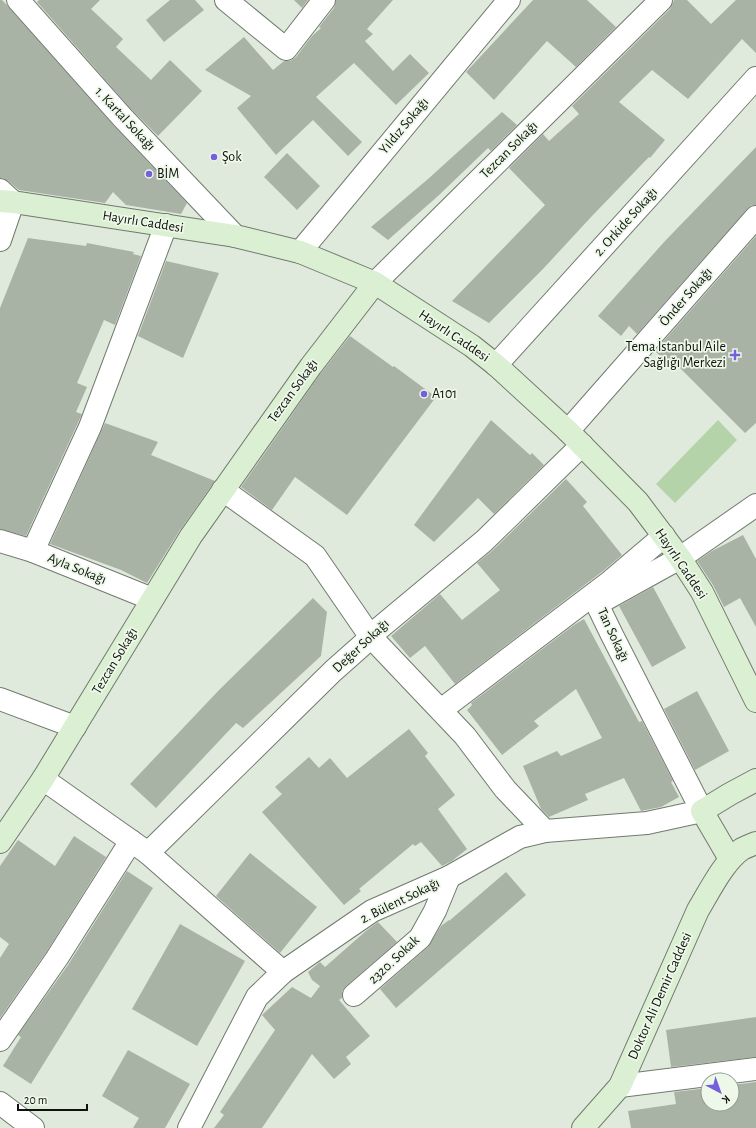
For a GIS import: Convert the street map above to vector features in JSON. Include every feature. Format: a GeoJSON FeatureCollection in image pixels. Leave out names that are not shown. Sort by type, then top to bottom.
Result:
{"type":"FeatureCollection","features":[{"type":"Feature","properties":{"kind":"street"},"geometry":{"type":"LineString","coordinates":[[226,0],[286,49],[324,0]]}},
{"type":"Feature","properties":{"kind":"street","name":"Yıldız Sokağı"},"geometry":{"type":"LineString","coordinates":[[300,252],[509,0]]}},
{"type":"Feature","properties":{"kind":"street","name":"Tezcan Sokağı"},"geometry":{"type":"LineString","coordinates":[[0,842],[43,780],[190,536],[311,366],[375,283],[661,0]]}},
{"type":"Feature","properties":{"kind":"street","name":"1. Kartal Sokağı"},"geometry":{"type":"LineString","coordinates":[[21,2],[122,117],[235,236]]}},
{"type":"Feature","properties":{"kind":"street","name":"2. Orkide Sokağı"},"geometry":{"type":"LineString","coordinates":[[496,365],[756,78]]}},
{"type":"Feature","properties":{"kind":"street"},"geometry":{"type":"LineString","coordinates":[[0,240],[4,198]]}},
{"type":"Feature","properties":{"kind":"street","name":"Hayırlı Caddesi"},"geometry":{"type":"LineString","coordinates":[[4,198],[235,236],[300,252],[375,283],[472,346],[496,365],[575,438],[638,502],[680,558],[702,592],[756,701]]}},
{"type":"Feature","properties":{"kind":"street","name":"Önder Sokağı"},"geometry":{"type":"LineString","coordinates":[[575,438],[756,217]]}},
{"type":"Feature","properties":{"kind":"street"},"geometry":{"type":"LineString","coordinates":[[33,551],[90,427],[166,225]]}},
{"type":"Feature","properties":{"kind":"street","name":"Değer Sokağı"},"geometry":{"type":"LineString","coordinates":[[0,1040],[57,958],[139,847],[368,640],[370,636],[484,541],[575,438]]}},
{"type":"Feature","properties":{"kind":"street"},"geometry":{"type":"LineString","coordinates":[[223,490],[315,556],[370,636],[465,736],[505,789],[545,831]]}},
{"type":"Feature","properties":{"kind":"street","name":"Tan Sokağı"},"geometry":{"type":"LineString","coordinates":[[702,811],[597,604],[680,558],[756,505]]}},
{"type":"Feature","properties":{"kind":"street"},"geometry":{"type":"LineString","coordinates":[[441,710],[611,581],[664,536]]}},
{"type":"Feature","properties":{"kind":"street","name":"Ayla Sokağı"},"geometry":{"type":"LineString","coordinates":[[0,541],[33,551],[152,599]]}},
{"type":"Feature","properties":{"kind":"street"},"geometry":{"type":"LineString","coordinates":[[0,699],[75,727]]}},
{"type":"Feature","properties":{"kind":"street"},"geometry":{"type":"LineString","coordinates":[[43,780],[139,847],[284,972]]}},
{"type":"Feature","properties":{"kind":"street"},"geometry":{"type":"LineString","coordinates":[[756,780],[702,811],[730,859],[742,849],[756,843]]}},
{"type":"Feature","properties":{"kind":"street","name":"2. Bülent Sokağı"},"geometry":{"type":"LineString","coordinates":[[189,1128],[257,997],[284,972],[372,911],[449,877],[520,836],[545,831],[647,823],[702,811]]}},
{"type":"Feature","properties":{"kind":"street","name":"Doktor Ali Demir Caddesi"},"geometry":{"type":"LineString","coordinates":[[583,1128],[620,1086],[698,910],[730,859]]}},
{"type":"Feature","properties":{"kind":"street","name":"2320. Sokak"},"geometry":{"type":"LineString","coordinates":[[354,995],[420,938],[435,911],[449,877]]}},
{"type":"Feature","properties":{"kind":"street"},"geometry":{"type":"LineString","coordinates":[[620,1086],[756,1069]]}},
{"type":"Feature","properties":{"kind":"street"},"geometry":{"type":"LineString","coordinates":[[0,1102],[33,1128]]}},
{"type":"Feature","properties":{"kind":"green space"},"geometry":{"type":"Polygon","coordinates":[[[718,420],[737,440],[675,503],[656,484],[718,420]]]}},
{"type":"Feature","properties":{"kind":"building"},"geometry":{"type":"Polygon","coordinates":[[[0,0],[7,5],[113,125],[187,203],[181,214],[126,205],[113,192],[105,203],[19,190],[8,181],[0,178],[0,0]]]}},
{"type":"Feature","properties":{"kind":"building"},"geometry":{"type":"Polygon","coordinates":[[[39,0],[100,0],[91,9],[123,39],[116,47],[151,80],[170,60],[202,91],[158,136],[131,109],[37,2],[39,0]]]}},
{"type":"Feature","properties":{"kind":"building"},"geometry":{"type":"Polygon","coordinates":[[[170,0],[195,0],[204,10],[164,42],[146,20],[170,0]]]}},
{"type":"Feature","properties":{"kind":"building"},"geometry":{"type":"Polygon","coordinates":[[[294,0],[308,0],[302,8],[294,0]]]}},
{"type":"Feature","properties":{"kind":"building"},"geometry":{"type":"Polygon","coordinates":[[[336,0],[393,0],[367,29],[373,34],[365,41],[393,71],[410,54],[429,73],[396,105],[354,63],[316,97],[362,142],[348,156],[313,120],[276,155],[237,108],[251,96],[205,70],[244,37],[273,70],[284,61],[290,61],[296,57],[312,36],[321,28],[319,27],[334,8],[336,0]]]}},
{"type":"Feature","properties":{"kind":"building"},"geometry":{"type":"Polygon","coordinates":[[[533,0],[587,0],[616,27],[576,67],[547,41],[494,100],[466,72],[533,0]]]}},
{"type":"Feature","properties":{"kind":"building"},"geometry":{"type":"Polygon","coordinates":[[[674,0],[687,0],[711,24],[736,0],[756,0],[756,53],[742,39],[688,99],[652,70],[619,102],[665,140],[650,158],[649,157],[543,269],[489,323],[452,301],[545,205],[509,168],[543,134],[549,141],[579,114],[572,106],[670,9],[674,0]]]}},
{"type":"Feature","properties":{"kind":"building"},"geometry":{"type":"Polygon","coordinates":[[[502,112],[517,125],[491,151],[488,148],[438,196],[388,240],[371,227],[428,179],[502,112]]]}},
{"type":"Feature","properties":{"kind":"building"},"geometry":{"type":"Polygon","coordinates":[[[756,147],[756,205],[752,205],[747,209],[637,334],[629,326],[621,336],[598,316],[665,241],[756,147]]]}},
{"type":"Feature","properties":{"kind":"building"},"geometry":{"type":"Polygon","coordinates":[[[287,153],[320,186],[297,210],[264,177],[287,153]]]}},
{"type":"Feature","properties":{"kind":"building"},"geometry":{"type":"Polygon","coordinates":[[[756,236],[756,423],[745,433],[677,365],[673,369],[655,351],[756,236]]]}},
{"type":"Feature","properties":{"kind":"building"},"geometry":{"type":"Polygon","coordinates":[[[28,238],[86,246],[87,243],[134,252],[133,254],[141,256],[115,325],[104,320],[77,383],[87,387],[76,412],[82,414],[26,536],[0,529],[0,308],[28,238]]]}},
{"type":"Feature","properties":{"kind":"building"},"geometry":{"type":"Polygon","coordinates":[[[166,261],[219,273],[183,358],[138,336],[166,261]]]}},
{"type":"Feature","properties":{"kind":"building"},"geometry":{"type":"Polygon","coordinates":[[[350,336],[436,397],[347,515],[295,477],[272,510],[241,487],[321,373],[350,336]]]}},
{"type":"Feature","properties":{"kind":"building"},"geometry":{"type":"Polygon","coordinates":[[[491,420],[530,455],[532,453],[544,465],[494,514],[478,498],[434,542],[414,525],[491,420]]]}},
{"type":"Feature","properties":{"kind":"building"},"geometry":{"type":"Polygon","coordinates":[[[105,423],[158,442],[151,455],[215,481],[180,530],[147,583],[121,570],[50,544],[105,423]]]}},
{"type":"Feature","properties":{"kind":"building"},"geometry":{"type":"Polygon","coordinates":[[[566,479],[587,502],[583,506],[622,555],[455,684],[425,646],[410,658],[391,636],[440,594],[462,620],[500,590],[477,563],[493,550],[566,479]]]}},
{"type":"Feature","properties":{"kind":"building"},"geometry":{"type":"Polygon","coordinates":[[[743,535],[756,559],[756,627],[740,598],[724,607],[713,585],[697,561],[712,551],[743,535]]]}},
{"type":"Feature","properties":{"kind":"building"},"geometry":{"type":"Polygon","coordinates":[[[653,587],[686,648],[652,667],[619,606],[653,587]]]}},
{"type":"Feature","properties":{"kind":"building"},"geometry":{"type":"Polygon","coordinates":[[[313,598],[327,612],[321,656],[243,728],[236,723],[156,808],[130,784],[220,689],[313,598]]]}},
{"type":"Feature","properties":{"kind":"building"},"geometry":{"type":"Polygon","coordinates":[[[584,619],[639,722],[642,721],[673,781],[671,782],[679,797],[661,807],[641,811],[624,778],[585,794],[588,800],[549,817],[541,809],[523,766],[557,751],[561,756],[602,738],[576,689],[534,721],[539,726],[502,755],[467,710],[472,705],[471,703],[584,619]]]}},
{"type":"Feature","properties":{"kind":"building"},"geometry":{"type":"Polygon","coordinates":[[[697,691],[729,751],[695,770],[664,709],[697,691]]]}},
{"type":"Feature","properties":{"kind":"building"},"geometry":{"type":"Polygon","coordinates":[[[409,729],[428,753],[425,756],[455,795],[438,809],[467,849],[452,861],[442,866],[421,842],[415,846],[413,844],[359,889],[361,891],[344,905],[262,812],[282,794],[275,787],[309,757],[319,768],[330,758],[347,778],[409,729]]]}},
{"type":"Feature","properties":{"kind":"building"},"geometry":{"type":"Polygon","coordinates":[[[74,836],[106,857],[47,951],[0,1018],[0,958],[9,944],[0,937],[0,866],[18,840],[55,866],[74,836]]]}},
{"type":"Feature","properties":{"kind":"building"},"geometry":{"type":"Polygon","coordinates":[[[250,853],[317,907],[280,953],[216,896],[250,853]]]}},
{"type":"Feature","properties":{"kind":"building"},"geometry":{"type":"Polygon","coordinates":[[[127,871],[153,888],[31,1084],[3,1066],[21,1037],[18,1035],[68,965],[127,871]]]}},
{"type":"Feature","properties":{"kind":"building"},"geometry":{"type":"Polygon","coordinates":[[[506,872],[526,895],[396,1008],[380,989],[428,947],[441,926],[449,921],[506,872]]]}},
{"type":"Feature","properties":{"kind":"building"},"geometry":{"type":"Polygon","coordinates":[[[378,922],[397,942],[346,986],[342,991],[342,998],[339,1000],[370,1036],[346,1057],[351,1064],[334,1079],[312,1054],[262,1128],[214,1128],[224,1115],[220,1112],[275,1030],[262,1015],[292,987],[311,998],[320,986],[312,980],[308,972],[320,962],[325,967],[378,922]]]}},
{"type":"Feature","properties":{"kind":"building"},"geometry":{"type":"Polygon","coordinates":[[[180,924],[245,961],[197,1046],[132,1009],[180,924]]]}},
{"type":"Feature","properties":{"kind":"building"},"geometry":{"type":"Polygon","coordinates":[[[756,1017],[756,1057],[671,1067],[666,1030],[756,1017]]]}},
{"type":"Feature","properties":{"kind":"building"},"geometry":{"type":"Polygon","coordinates":[[[128,1050],[190,1084],[165,1128],[133,1128],[139,1118],[102,1096],[128,1050]]]}},
{"type":"Feature","properties":{"kind":"building"},"geometry":{"type":"Polygon","coordinates":[[[756,1082],[756,1128],[631,1128],[628,1111],[676,1104],[674,1092],[700,1089],[700,1112],[740,1112],[740,1084],[756,1082]]]}},
{"type":"Feature","properties":{"kind":"place","name":"Şok"},"geometry":{"type":"Point","coordinates":[214,157]}},
{"type":"Feature","properties":{"kind":"place","name":"BİM"},"geometry":{"type":"Point","coordinates":[149,174]}},
{"type":"Feature","properties":{"kind":"place","name":"Tema İstanbul Aile Sağlığı Merkezi"},"geometry":{"type":"Point","coordinates":[735,355]}},
{"type":"Feature","properties":{"kind":"place","name":"A101"},"geometry":{"type":"Point","coordinates":[424,394]}}]}
